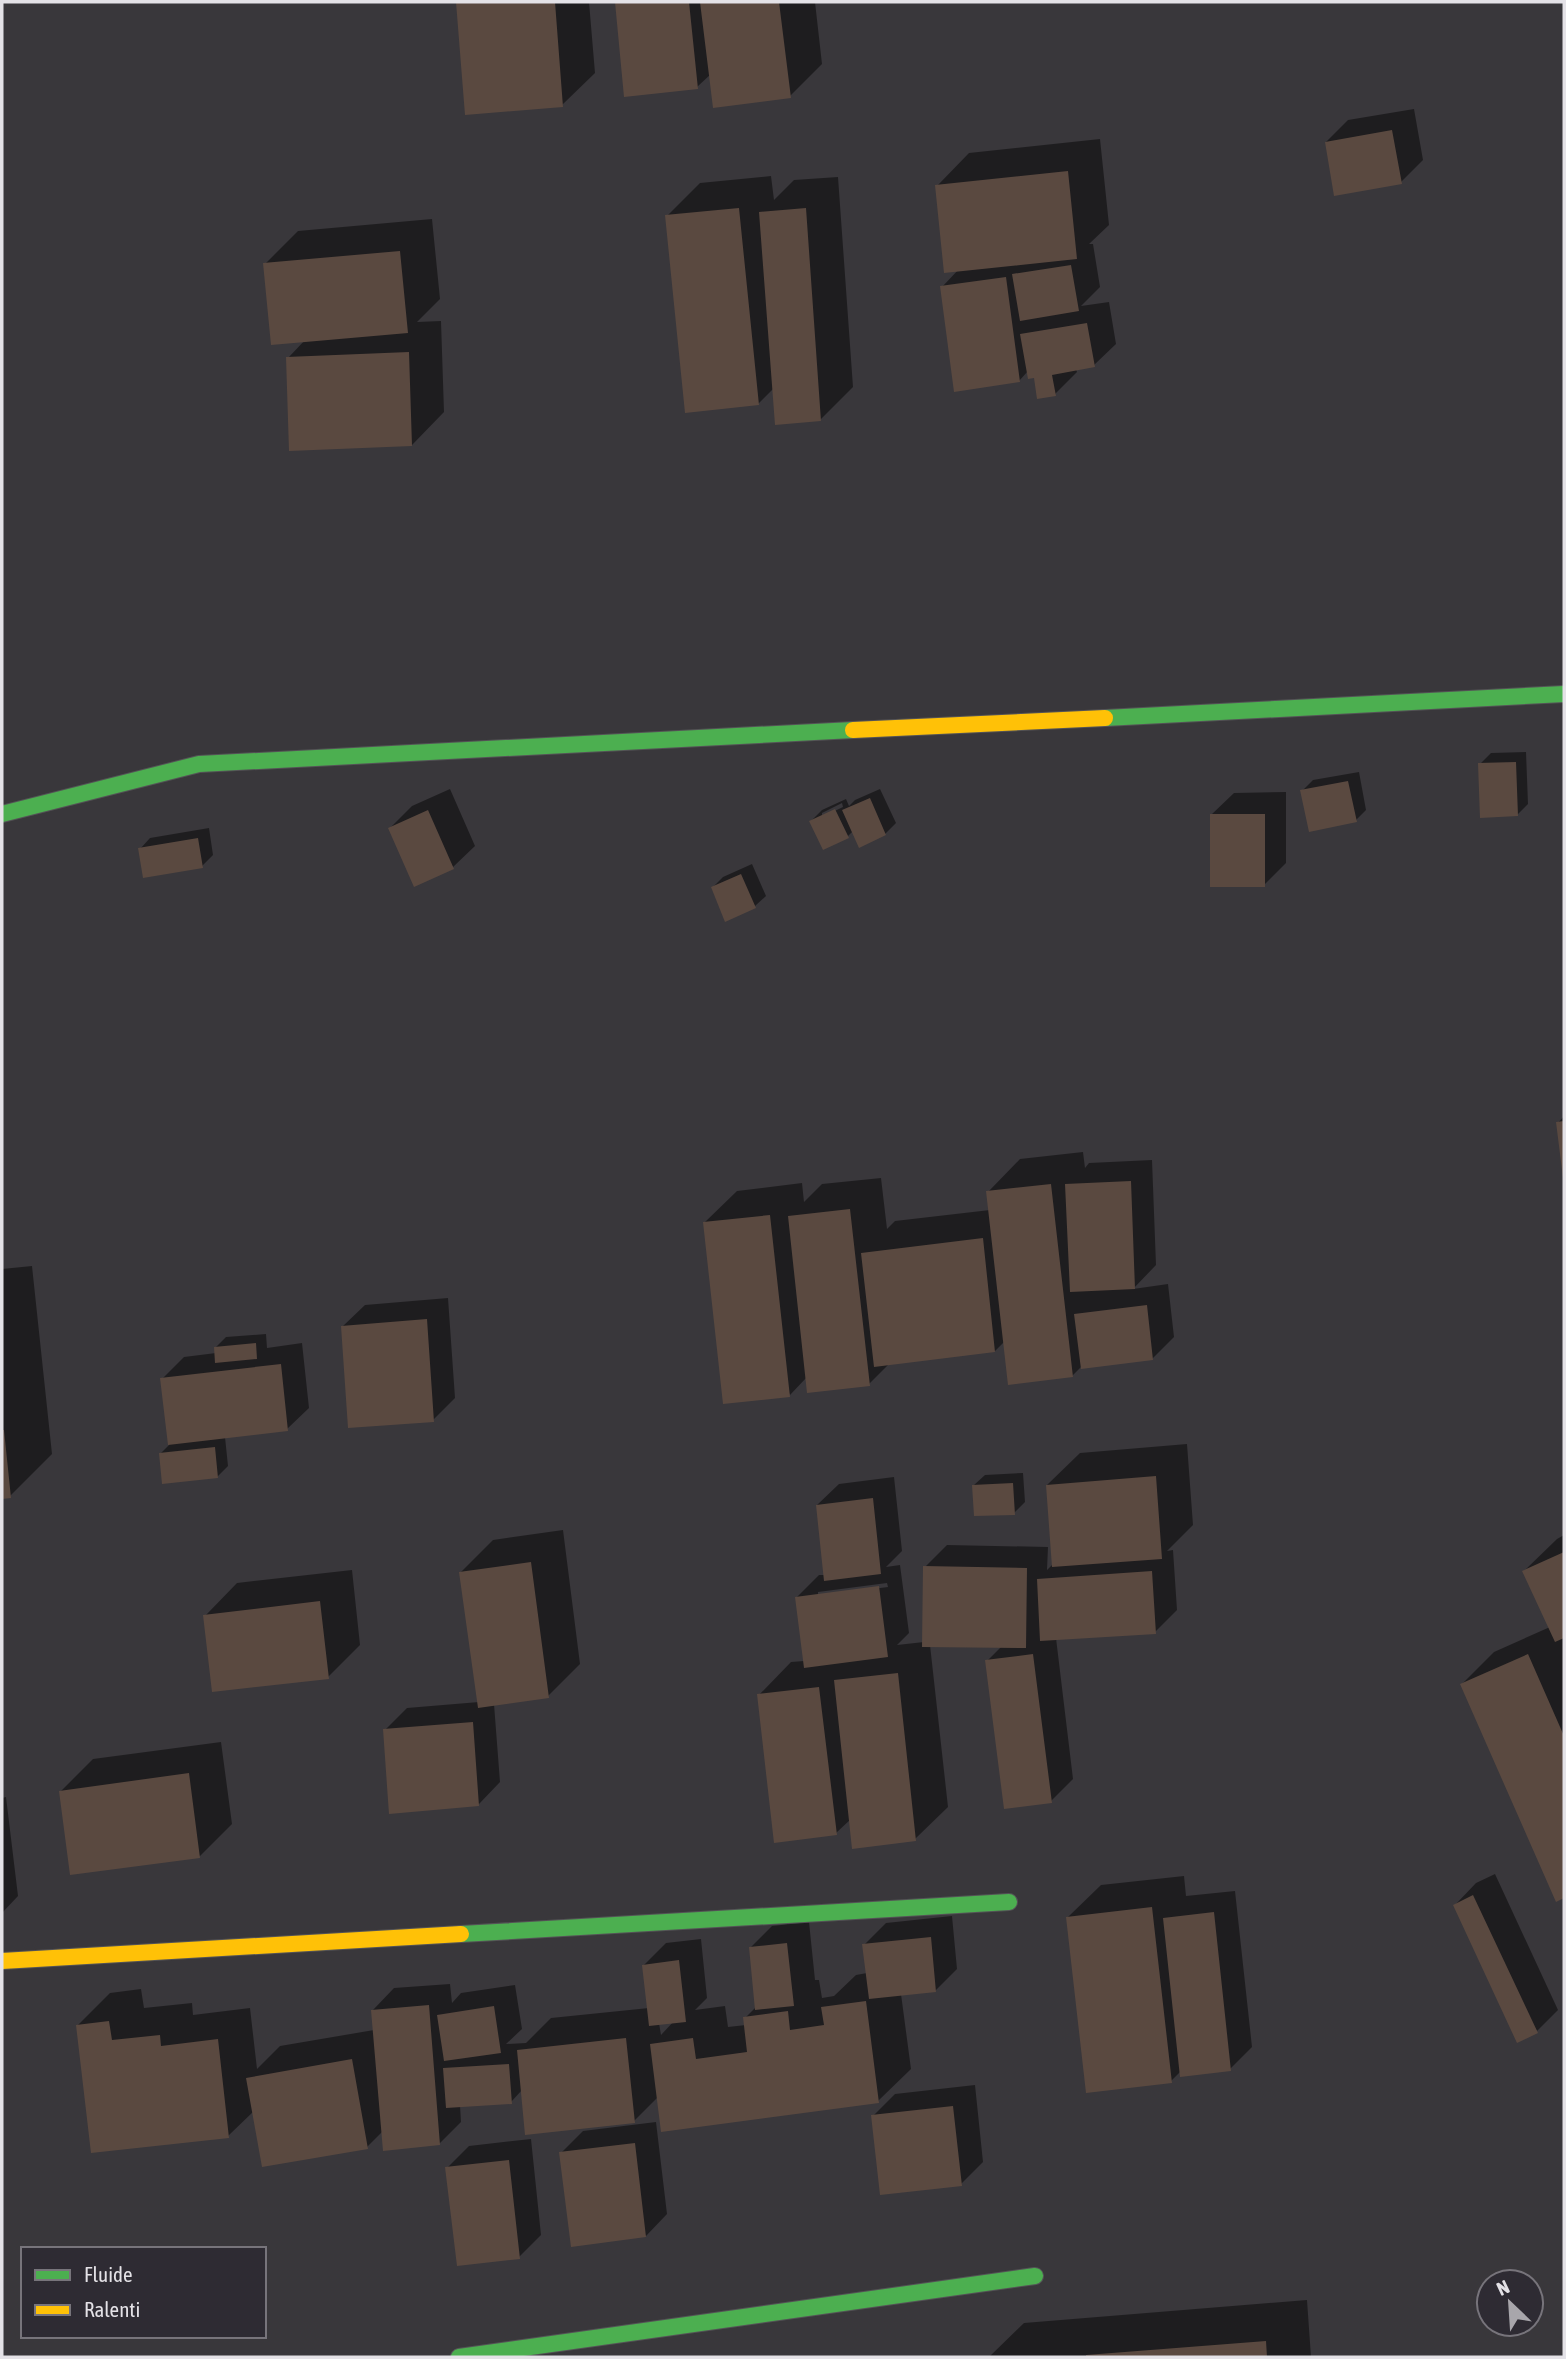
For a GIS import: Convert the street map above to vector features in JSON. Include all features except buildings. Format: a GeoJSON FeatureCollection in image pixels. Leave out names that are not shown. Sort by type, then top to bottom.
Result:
{"type":"FeatureCollection","features":[{"type":"Feature","properties":{"kind":"street"},"geometry":{"type":"LineString","coordinates":[[2,814],[199,764],[1564,694]]}},
{"type":"Feature","properties":{"kind":"street"},"geometry":{"type":"LineString","coordinates":[[2,1961],[1009,1902]]}},
{"type":"Feature","properties":{"kind":"street"},"geometry":{"type":"LineString","coordinates":[[459,2357],[1035,2276]]}},
{"type":"Feature","properties":{"kind":"traffic: fast"},"geometry":{"type":"LineString","coordinates":[[1105,718],[1564,694]]}},
{"type":"Feature","properties":{"kind":"traffic: fast"},"geometry":{"type":"LineString","coordinates":[[2,814],[199,764],[853,730]]}},
{"type":"Feature","properties":{"kind":"traffic: fast"},"geometry":{"type":"LineString","coordinates":[[461,1934],[1009,1902]]}},
{"type":"Feature","properties":{"kind":"traffic: fast"},"geometry":{"type":"LineString","coordinates":[[459,2357],[1035,2276]]}},
{"type":"Feature","properties":{"kind":"traffic: slow"},"geometry":{"type":"LineString","coordinates":[[853,730],[1105,718]]}},
{"type":"Feature","properties":{"kind":"traffic: slow"},"geometry":{"type":"LineString","coordinates":[[2,1961],[461,1934]]}}]}
